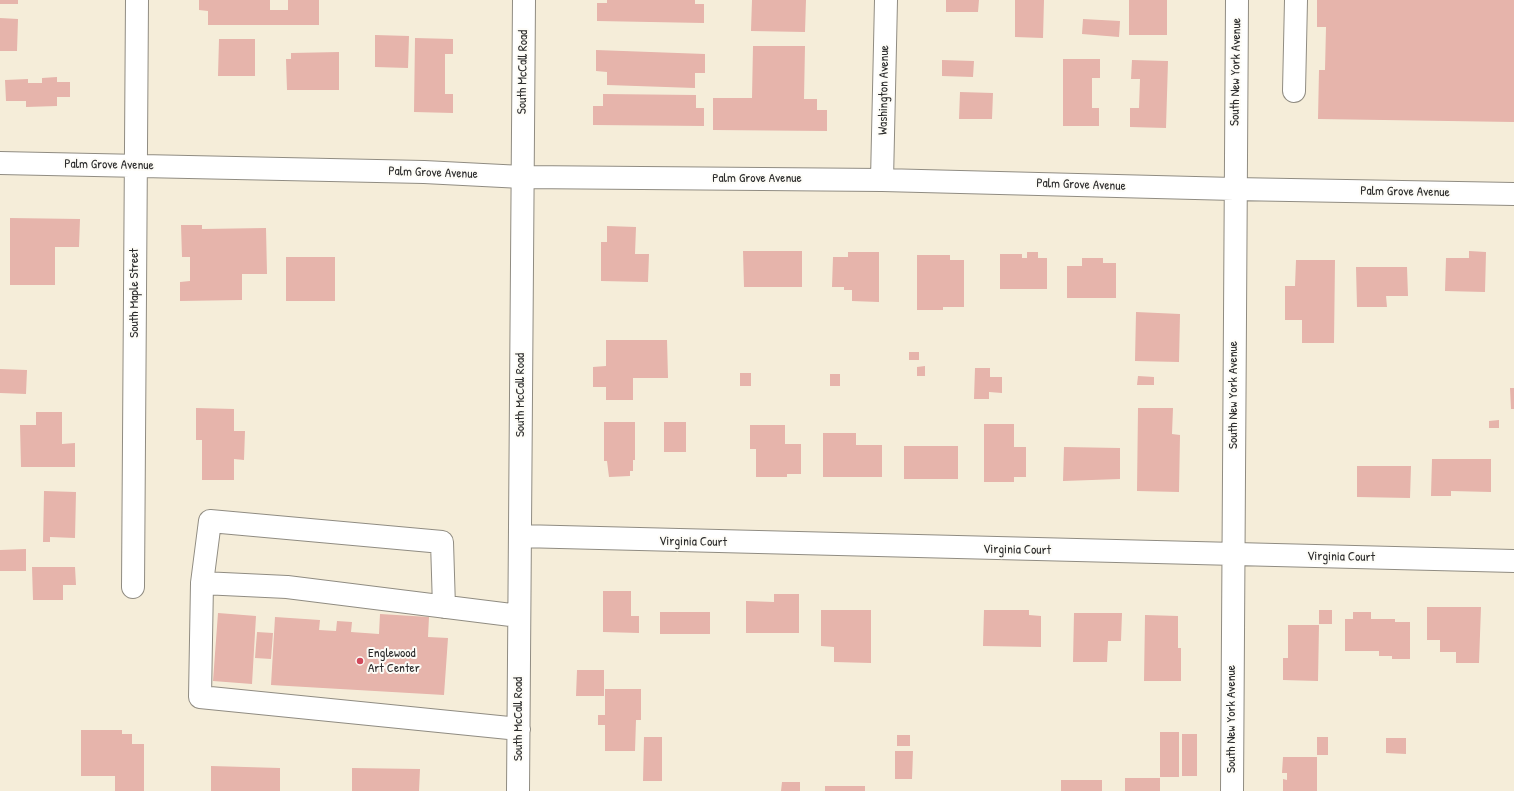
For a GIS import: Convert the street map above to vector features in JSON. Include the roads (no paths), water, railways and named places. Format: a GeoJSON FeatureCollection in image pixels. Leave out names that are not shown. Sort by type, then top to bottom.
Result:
{"type":"FeatureCollection","features":[{"type":"Feature","properties":{"kind":"street","name":"South Maple Street"},"geometry":{"type":"LineString","coordinates":[[133,587],[137,0]]}},
{"type":"Feature","properties":{"kind":"street","name":"South McCall Road"},"geometry":{"type":"LineString","coordinates":[[518,791],[524,0]]}},
{"type":"Feature","properties":{"kind":"street","name":"Washington Avenue"},"geometry":{"type":"LineString","coordinates":[[882,180],[886,0]]}},
{"type":"Feature","properties":{"kind":"street","name":"South New York Avenue"},"geometry":{"type":"LineString","coordinates":[[1232,791],[1234,189],[1237,0]]}},
{"type":"Feature","properties":{"kind":"street"},"geometry":{"type":"LineString","coordinates":[[1294,91],[1296,0]]}},
{"type":"Feature","properties":{"kind":"street","name":"Palm Grove Avenue"},"geometry":{"type":"LineString","coordinates":[[0,163],[424,172],[522,177],[882,180],[1234,189],[1514,194]]}},
{"type":"Feature","properties":{"kind":"street"},"geometry":{"type":"LineString","coordinates":[[444,607],[442,542],[210,521],[202,584],[200,697],[519,729]]}},
{"type":"Feature","properties":{"kind":"street","name":"Virginia Court"},"geometry":{"type":"LineString","coordinates":[[520,536],[1514,561]]}},
{"type":"Feature","properties":{"kind":"street"},"geometry":{"type":"LineString","coordinates":[[202,584],[287,587],[519,616]]}},
{"type":"Feature","properties":{"kind":"place","name":"Englewood Art Center"},"geometry":{"type":"Point","coordinates":[360,661]}}]}
